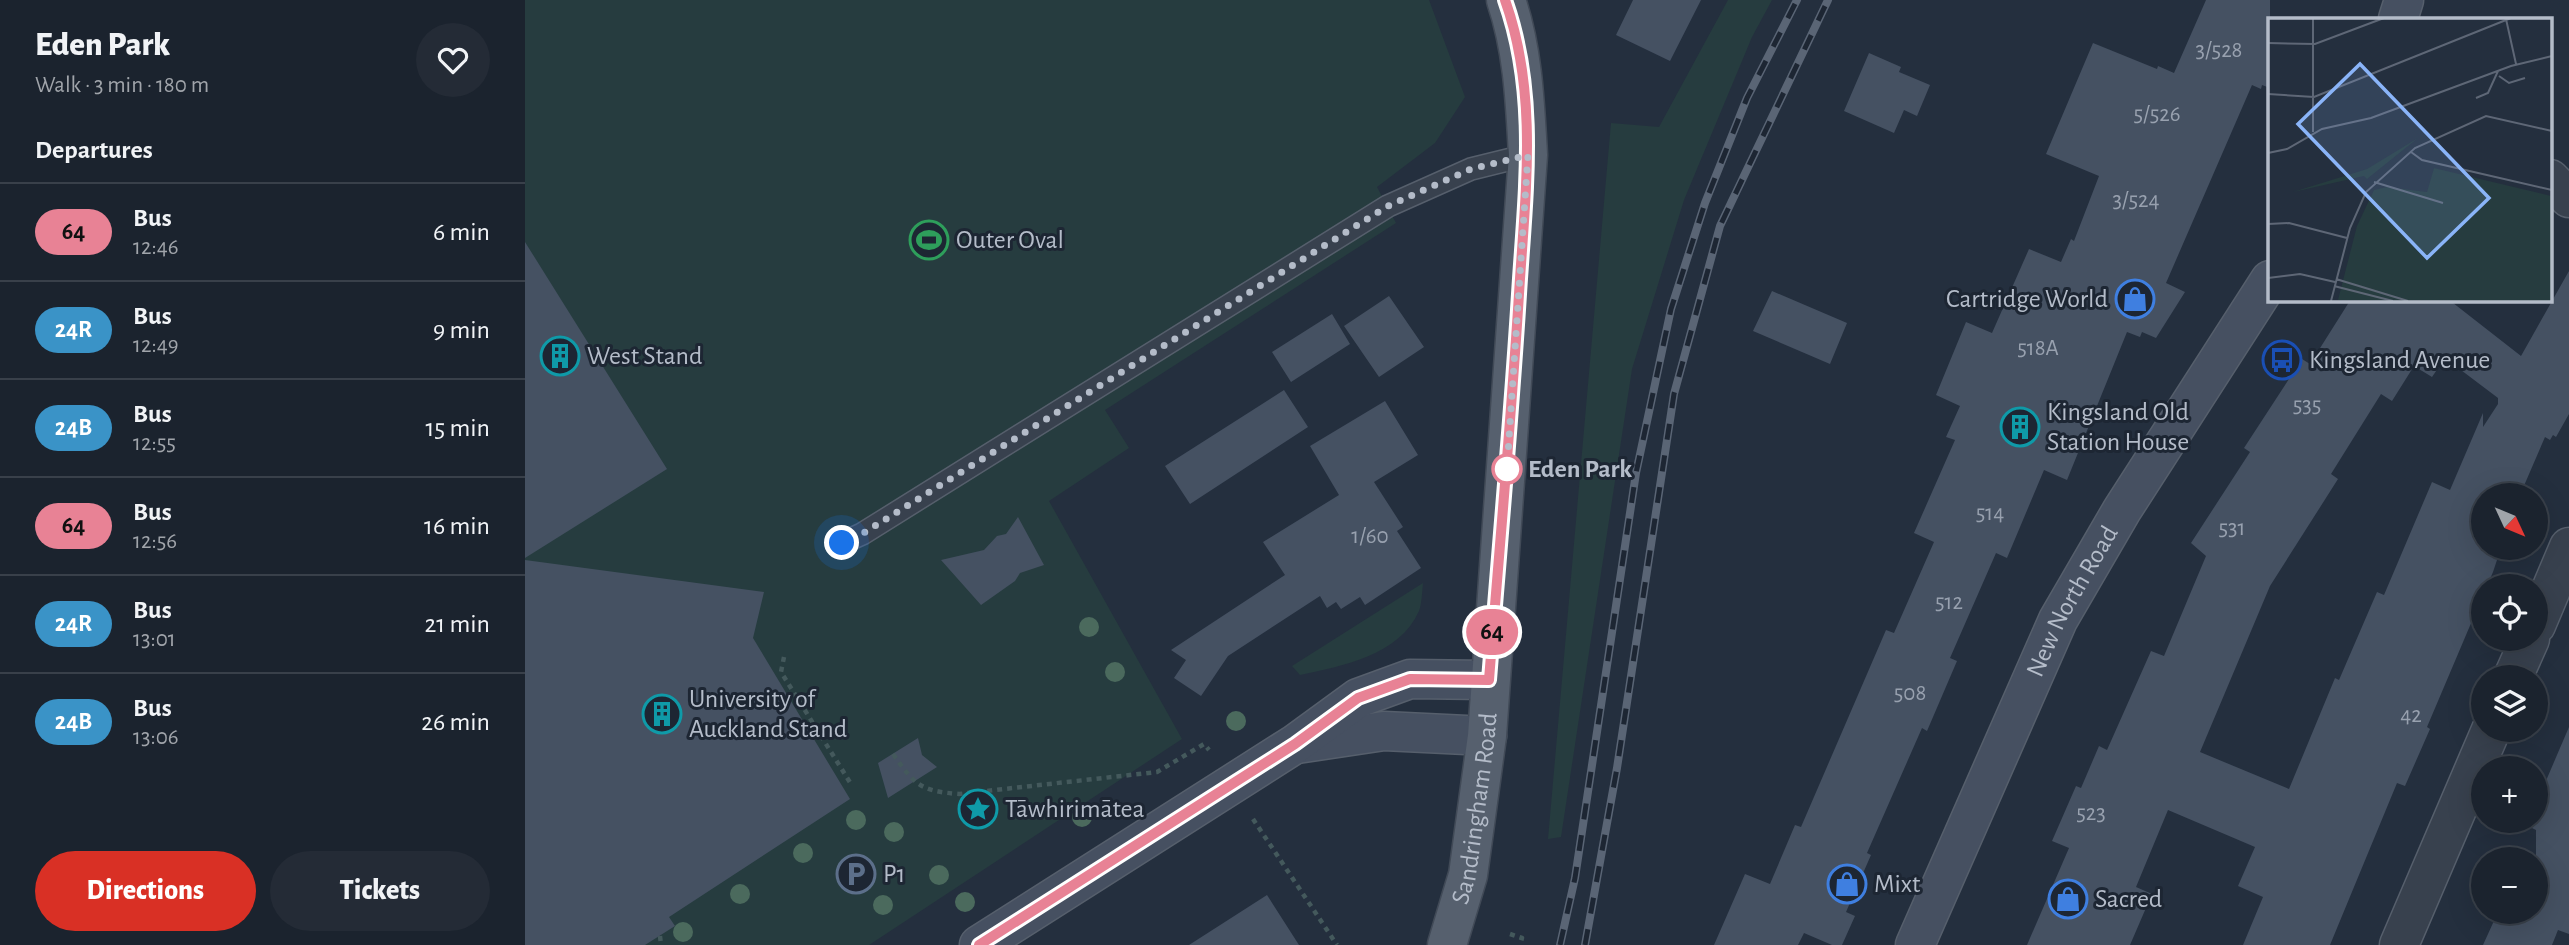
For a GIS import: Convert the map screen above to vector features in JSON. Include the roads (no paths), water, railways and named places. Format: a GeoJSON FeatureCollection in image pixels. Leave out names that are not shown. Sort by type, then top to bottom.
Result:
{"type":"FeatureCollection","features":[{"type":"Feature","properties":{"kind":"main road","name":"Sandringham Road"},"geometry":{"type":"LineString","coordinates":[[1447,945],[1468,875],[1487,736],[1489,680],[1510,441],[1528,155],[1524,82],[1513,22],[1506,0]]}},
{"type":"Feature","properties":{"kind":"main road"},"geometry":{"type":"LineString","coordinates":[[2398,18],[2404,0]]}},
{"type":"Feature","properties":{"kind":"main road","name":"New North Road"},"geometry":{"type":"LineString","coordinates":[[1915,945],[2058,620],[2122,510],[2268,283]]}},
{"type":"Feature","properties":{"kind":"main road"},"geometry":{"type":"LineString","coordinates":[[979,945],[1295,744],[1338,710],[1392,684],[1428,678],[1489,680]]}},
{"type":"Feature","properties":{"kind":"main road"},"geometry":{"type":"LineString","coordinates":[[1295,744],[1384,732],[1487,736]]}},
{"type":"Feature","properties":{"kind":"street"},"geometry":{"type":"LineString","coordinates":[[2551,179],[2569,198]]}},
{"type":"Feature","properties":{"kind":"street"},"geometry":{"type":"LineString","coordinates":[[2548,597],[2569,547]]}},
{"type":"Feature","properties":{"kind":"street"},"geometry":{"type":"LineString","coordinates":[[2399,945],[2486,742]]}},
{"type":"Feature","properties":{"kind":"lane"},"geometry":{"type":"LineString","coordinates":[[842,543],[862,534],[1388,206],[1471,169],[1528,155]]}},
{"type":"Feature","properties":{"kind":"railway"},"geometry":{"type":"LineString","coordinates":[[1560,945],[1575,878],[1636,473],[1671,309],[1705,203],[1747,98],[1797,0]]}},
{"type":"Feature","properties":{"kind":"railway"},"geometry":{"type":"LineString","coordinates":[[1585,945],[1617,768],[1674,394],[1720,226],[1828,0]]}},
{"type":"Feature","properties":{"kind":"place","name":"Outer Oval"},"geometry":{"type":"Point","coordinates":[929,240]}},
{"type":"Feature","properties":{"kind":"place","name":"Cartridge World"},"geometry":{"type":"Point","coordinates":[2135,299]}},
{"type":"Feature","properties":{"kind":"place","name":"West Stand"},"geometry":{"type":"Point","coordinates":[560,356]}},
{"type":"Feature","properties":{"kind":"place","name":"Kingsland Avenue"},"geometry":{"type":"Point","coordinates":[2282,360]}},
{"type":"Feature","properties":{"kind":"place","name":"Kingsland Old Station House"},"geometry":{"type":"Point","coordinates":[2020,427]}},
{"type":"Feature","properties":{"kind":"place","name":"Eden Park"},"geometry":{"type":"Point","coordinates":[1507,469]}},
{"type":"Feature","properties":{"kind":"place","name":"University of Auckland Stand"},"geometry":{"type":"Point","coordinates":[662,714]}},
{"type":"Feature","properties":{"kind":"place","name":"Tāwhirimātea"},"geometry":{"type":"Point","coordinates":[978,809]}},
{"type":"Feature","properties":{"kind":"place","name":"P1"},"geometry":{"type":"Point","coordinates":[856,874]}},
{"type":"Feature","properties":{"kind":"place","name":"Mixt"},"geometry":{"type":"Point","coordinates":[1847,884]}},
{"type":"Feature","properties":{"kind":"place","name":"Sacred"},"geometry":{"type":"Point","coordinates":[2068,899]}}]}
